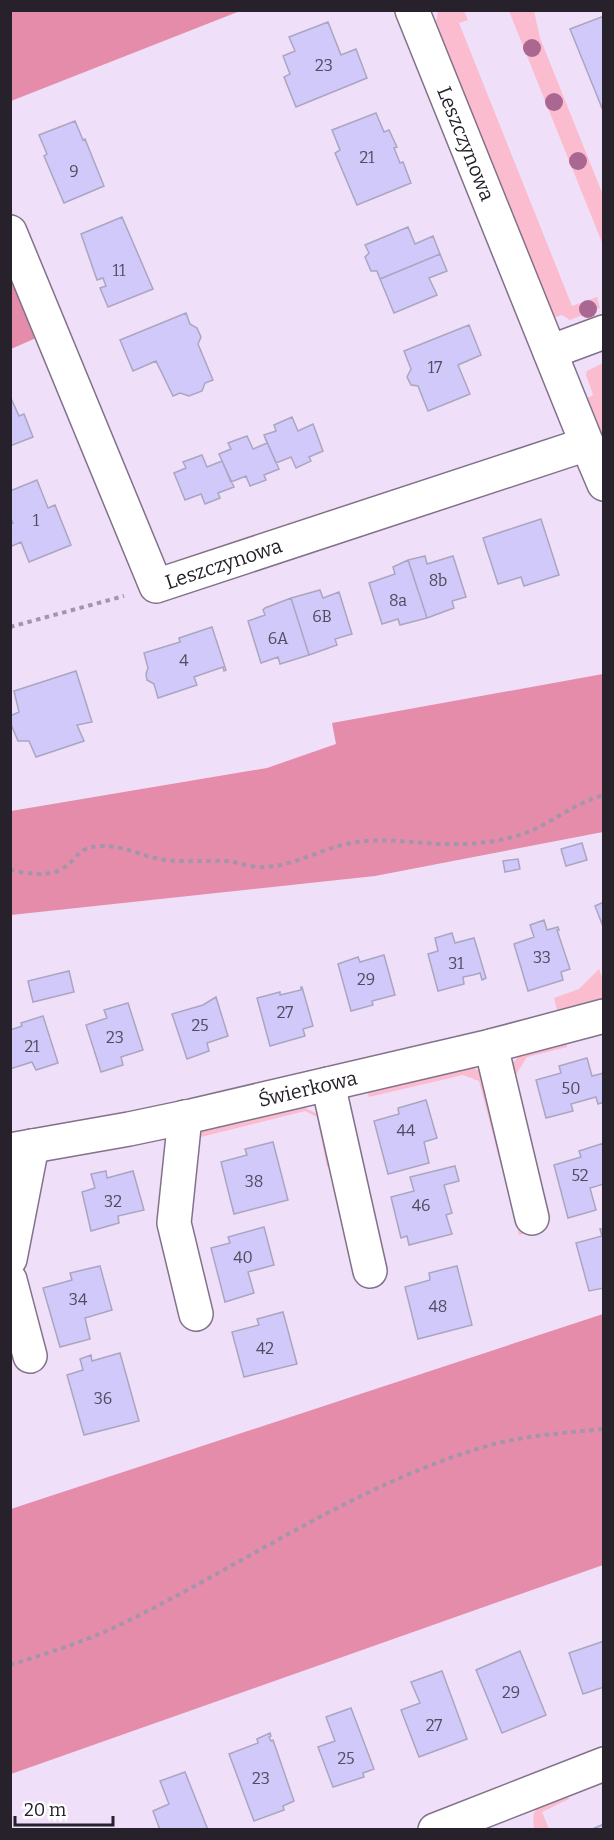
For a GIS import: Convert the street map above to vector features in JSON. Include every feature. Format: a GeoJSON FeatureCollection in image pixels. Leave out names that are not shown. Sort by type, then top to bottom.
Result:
{"type":"FeatureCollection","features":[{"type":"Feature","properties":{"kind":"street","name":"Leszczynowa"},"geometry":{"type":"LineString","coordinates":[[412,10],[603,484]]}},
{"type":"Feature","properties":{"kind":"street","name":"Leszczynowa"},"geometry":{"type":"LineString","coordinates":[[10,232],[156,586],[587,444]]}},
{"type":"Feature","properties":{"kind":"street"},"geometry":{"type":"LineString","coordinates":[[550,352],[603,332]]}},
{"type":"Feature","properties":{"kind":"street","name":"Świerkowa"},"geometry":{"type":"LineString","coordinates":[[21,1148],[185,1117],[491,1046],[603,1016]]}},
{"type":"Feature","properties":{"kind":"street"},"geometry":{"type":"LineString","coordinates":[[491,1046],[532,1218]]}},
{"type":"Feature","properties":{"kind":"street"},"geometry":{"type":"LineString","coordinates":[[328,1084],[370,1271]]}},
{"type":"Feature","properties":{"kind":"street"},"geometry":{"type":"LineString","coordinates":[[185,1117],[174,1223],[196,1314]]}},
{"type":"Feature","properties":{"kind":"street"},"geometry":{"type":"LineString","coordinates":[[10,1259],[21,1148]]}},
{"type":"Feature","properties":{"kind":"street"},"geometry":{"type":"LineString","coordinates":[[10,1280],[30,1356]]}},
{"type":"Feature","properties":{"kind":"street"},"geometry":{"type":"LineString","coordinates":[[435,1830],[509,1816],[603,1764]]}},
{"type":"Feature","properties":{"kind":"path"},"geometry":{"type":"LineString","coordinates":[[10,627],[156,586]]}},
{"type":"Feature","properties":{"kind":"path"},"geometry":{"type":"LineString","coordinates":[[10,870],[46,874],[60,870],[86,848],[102,845],[158,858],[190,862],[230,862],[257,867],[283,865],[345,844],[370,841],[464,844],[500,839],[534,830],[559,815],[603,795]]}},
{"type":"Feature","properties":{"kind":"path"},"geometry":{"type":"LineString","coordinates":[[10,1665],[112,1629],[345,1505],[423,1468],[488,1446],[534,1436],[603,1430]]}},
{"type":"Feature","properties":{"kind":"shaded area"},"geometry":{"type":"Polygon","coordinates":[[[11,10],[240,10],[240,11],[11,101],[11,10]]]}},
{"type":"Feature","properties":{"kind":"shaded area"},"geometry":{"type":"Polygon","coordinates":[[[438,11],[464,11],[468,20],[459,23],[572,306],[597,297],[600,308],[570,320],[562,315],[549,319],[434,33],[438,11]]]}},
{"type":"Feature","properties":{"kind":"shaded area"},"geometry":{"type":"Polygon","coordinates":[[[509,11],[534,11],[540,38],[603,195],[603,245],[509,11]]]}},
{"type":"Feature","properties":{"kind":"shaded area"},"geometry":{"type":"Polygon","coordinates":[[[10,274],[36,338],[11,349],[10,349],[10,274]]]}},
{"type":"Feature","properties":{"kind":"shaded area"},"geometry":{"type":"Polygon","coordinates":[[[603,363],[603,453],[581,401],[593,395],[586,375],[587,371],[603,363]]]}},
{"type":"Feature","properties":{"kind":"shaded area"},"geometry":{"type":"Polygon","coordinates":[[[603,674],[603,832],[375,876],[11,915],[11,811],[267,768],[336,744],[332,723],[603,674]]]}},
{"type":"Feature","properties":{"kind":"shaded area"},"geometry":{"type":"Polygon","coordinates":[[[599,969],[603,980],[603,1005],[558,1014],[554,998],[579,989],[599,969]]]}},
{"type":"Feature","properties":{"kind":"shaded area"},"geometry":{"type":"Polygon","coordinates":[[[566,1042],[567,1047],[527,1057],[512,1081],[510,1066],[520,1055],[566,1042]]]}},
{"type":"Feature","properties":{"kind":"shaded area"},"geometry":{"type":"Polygon","coordinates":[[[472,1067],[483,1073],[488,1080],[526,1233],[519,1235],[479,1081],[463,1075],[369,1097],[367,1091],[472,1067]]]}},
{"type":"Feature","properties":{"kind":"shaded area"},"geometry":{"type":"Polygon","coordinates":[[[303,1107],[320,1115],[331,1166],[327,1167],[317,1117],[305,1111],[201,1137],[196,1159],[198,1135],[204,1131],[303,1107]]]}},
{"type":"Feature","properties":{"kind":"shaded area"},"geometry":{"type":"Polygon","coordinates":[[[603,1314],[603,1565],[11,1774],[11,1509],[603,1314]]]}},
{"type":"Feature","properties":{"kind":"shaded area"},"geometry":{"type":"Polygon","coordinates":[[[566,1789],[569,1799],[542,1812],[549,1829],[534,1829],[534,1813],[540,1804],[566,1789]]]}},
{"type":"Feature","properties":{"kind":"building"},"geometry":{"type":"Polygon","coordinates":[[[604,16],[604,113],[570,29],[604,16]]]}},
{"type":"Feature","properties":{"kind":"building"},"geometry":{"type":"Polygon","coordinates":[[[328,22],[341,55],[356,49],[367,78],[296,107],[284,77],[290,74],[283,56],[295,51],[289,37],[328,22]]]}},
{"type":"Feature","properties":{"kind":"building"},"geometry":{"type":"Polygon","coordinates":[[[376,113],[384,132],[389,130],[397,147],[394,148],[400,163],[403,162],[411,183],[357,205],[335,153],[340,150],[332,130],[376,113]]]}},
{"type":"Feature","properties":{"kind":"building"},"geometry":{"type":"Polygon","coordinates":[[[75,121],[104,186],[64,203],[44,156],[47,154],[39,135],[75,121]]]}},
{"type":"Feature","properties":{"kind":"building"},"geometry":{"type":"Polygon","coordinates":[[[122,217],[153,289],[108,307],[100,288],[106,286],[103,278],[97,280],[81,234],[122,217]]]}},
{"type":"Feature","properties":{"kind":"building"},"geometry":{"type":"Polygon","coordinates":[[[408,227],[415,244],[433,236],[440,254],[380,279],[377,271],[371,271],[365,257],[369,253],[365,245],[408,227]]]}},
{"type":"Feature","properties":{"kind":"building"},"geometry":{"type":"Polygon","coordinates":[[[440,254],[447,271],[429,278],[437,295],[394,313],[380,279],[440,254]]]}},
{"type":"Feature","properties":{"kind":"building"},"geometry":{"type":"Polygon","coordinates":[[[186,313],[190,324],[197,328],[201,337],[198,344],[213,380],[205,383],[202,391],[189,396],[180,393],[173,396],[156,361],[133,371],[120,340],[186,313]]]}},
{"type":"Feature","properties":{"kind":"building"},"geometry":{"type":"Polygon","coordinates":[[[469,325],[481,355],[458,365],[470,394],[428,411],[418,386],[411,385],[407,377],[411,369],[404,351],[469,325]]]}},
{"type":"Feature","properties":{"kind":"building"},"geometry":{"type":"Polygon","coordinates":[[[10,396],[19,416],[24,414],[33,437],[10,446],[10,396]]]}},
{"type":"Feature","properties":{"kind":"building"},"geometry":{"type":"Polygon","coordinates":[[[292,417],[298,431],[313,424],[323,451],[309,457],[311,461],[296,468],[291,457],[276,463],[264,435],[276,431],[274,425],[292,417]]]}},
{"type":"Feature","properties":{"kind":"building"},"geometry":{"type":"Polygon","coordinates":[[[264,435],[279,469],[264,475],[266,480],[250,486],[246,476],[231,482],[219,454],[231,449],[228,443],[247,436],[253,449],[267,443],[264,435]]]}},
{"type":"Feature","properties":{"kind":"building"},"geometry":{"type":"Polygon","coordinates":[[[202,455],[207,467],[222,461],[234,487],[218,493],[220,498],[205,504],[201,494],[185,500],[174,473],[186,468],[183,462],[202,455]]]}},
{"type":"Feature","properties":{"kind":"building"},"geometry":{"type":"Polygon","coordinates":[[[37,480],[48,508],[55,505],[71,545],[29,562],[21,542],[12,546],[10,541],[10,524],[13,523],[10,518],[10,491],[37,480]]]}},
{"type":"Feature","properties":{"kind":"building"},"geometry":{"type":"Polygon","coordinates":[[[541,519],[559,575],[524,586],[521,577],[498,584],[483,538],[541,519]]]}},
{"type":"Feature","properties":{"kind":"building"},"geometry":{"type":"Polygon","coordinates":[[[425,556],[427,564],[453,556],[466,597],[452,601],[454,608],[427,618],[408,560],[425,556]]]}},
{"type":"Feature","properties":{"kind":"building"},"geometry":{"type":"Polygon","coordinates":[[[408,560],[427,618],[400,625],[398,619],[382,624],[369,583],[395,574],[393,567],[408,560]]]}},
{"type":"Feature","properties":{"kind":"building"},"geometry":{"type":"Polygon","coordinates":[[[320,590],[323,598],[339,592],[352,634],[335,639],[337,645],[309,655],[291,598],[320,590]]]}},
{"type":"Feature","properties":{"kind":"building"},"geometry":{"type":"Polygon","coordinates":[[[291,598],[309,655],[280,664],[278,657],[261,663],[248,621],[265,615],[263,610],[265,608],[291,598]]]}},
{"type":"Feature","properties":{"kind":"building"},"geometry":{"type":"Polygon","coordinates":[[[212,627],[226,670],[224,671],[223,667],[194,677],[197,685],[158,698],[154,684],[147,680],[148,668],[144,653],[180,642],[179,638],[212,627]]]}},
{"type":"Feature","properties":{"kind":"building"},"geometry":{"type":"Polygon","coordinates":[[[76,671],[92,722],[77,725],[84,741],[36,757],[29,741],[18,741],[10,722],[10,716],[19,712],[14,691],[76,671]]]}},
{"type":"Feature","properties":{"kind":"building"},"geometry":{"type":"Polygon","coordinates":[[[582,843],[587,860],[566,866],[561,849],[582,843]]]}},
{"type":"Feature","properties":{"kind":"building"},"geometry":{"type":"Polygon","coordinates":[[[518,859],[520,869],[505,872],[503,861],[518,859]]]}},
{"type":"Feature","properties":{"kind":"building"},"geometry":{"type":"Polygon","coordinates":[[[604,902],[604,929],[595,906],[604,902]]]}},
{"type":"Feature","properties":{"kind":"building"},"geometry":{"type":"Polygon","coordinates":[[[544,920],[547,930],[558,927],[570,969],[561,972],[563,980],[528,991],[514,944],[534,937],[530,925],[544,920]]]}},
{"type":"Feature","properties":{"kind":"building"},"geometry":{"type":"Polygon","coordinates":[[[452,933],[455,943],[474,938],[486,978],[482,980],[480,973],[463,977],[464,984],[438,991],[428,954],[438,951],[435,938],[452,933]]]}},
{"type":"Feature","properties":{"kind":"building"},"geometry":{"type":"Polygon","coordinates":[[[384,955],[395,995],[372,1001],[373,1005],[351,1011],[338,964],[358,957],[360,962],[384,955]]]}},
{"type":"Feature","properties":{"kind":"building"},"geometry":{"type":"Polygon","coordinates":[[[69,971],[74,992],[33,1002],[28,981],[69,971]]]}},
{"type":"Feature","properties":{"kind":"building"},"geometry":{"type":"Polygon","coordinates":[[[301,987],[313,1026],[303,1029],[305,1036],[270,1046],[257,998],[301,990],[301,987]]]}},
{"type":"Feature","properties":{"kind":"building"},"geometry":{"type":"Polygon","coordinates":[[[216,997],[228,1036],[207,1043],[209,1051],[187,1059],[172,1014],[203,1005],[216,997]]]}},
{"type":"Feature","properties":{"kind":"building"},"geometry":{"type":"Polygon","coordinates":[[[128,1003],[143,1050],[121,1057],[123,1065],[101,1072],[86,1025],[107,1018],[104,1010],[128,1003]]]}},
{"type":"Feature","properties":{"kind":"building"},"geometry":{"type":"Polygon","coordinates":[[[43,1016],[58,1063],[36,1070],[32,1062],[10,1069],[10,1030],[22,1026],[21,1023],[43,1016]]]}},
{"type":"Feature","properties":{"kind":"building"},"geometry":{"type":"Polygon","coordinates":[[[587,1058],[592,1076],[604,1073],[604,1102],[598,1104],[596,1097],[571,1104],[573,1111],[546,1118],[536,1080],[561,1073],[559,1066],[587,1058]]]}},
{"type":"Feature","properties":{"kind":"building"},"geometry":{"type":"Polygon","coordinates":[[[426,1100],[437,1138],[424,1142],[429,1163],[388,1174],[374,1121],[399,1114],[398,1108],[426,1100]]]}},
{"type":"Feature","properties":{"kind":"building"},"geometry":{"type":"Polygon","coordinates":[[[273,1142],[288,1200],[234,1214],[221,1162],[247,1155],[245,1149],[273,1142]]]}},
{"type":"Feature","properties":{"kind":"building"},"geometry":{"type":"Polygon","coordinates":[[[604,1143],[604,1184],[590,1188],[596,1210],[568,1218],[554,1165],[581,1157],[579,1151],[604,1143]]]}},
{"type":"Feature","properties":{"kind":"building"},"geometry":{"type":"Polygon","coordinates":[[[455,1166],[459,1181],[444,1185],[452,1213],[446,1215],[452,1234],[409,1245],[407,1236],[401,1238],[391,1197],[414,1191],[410,1177],[455,1166]]]}},
{"type":"Feature","properties":{"kind":"building"},"geometry":{"type":"Polygon","coordinates":[[[106,1171],[107,1178],[133,1171],[144,1210],[118,1216],[119,1223],[91,1231],[82,1192],[95,1188],[91,1174],[106,1171]]]}},
{"type":"Feature","properties":{"kind":"building"},"geometry":{"type":"Polygon","coordinates":[[[264,1227],[274,1265],[248,1272],[254,1293],[225,1302],[211,1248],[230,1243],[228,1237],[264,1227]]]}},
{"type":"Feature","properties":{"kind":"building"},"geometry":{"type":"Polygon","coordinates":[[[600,1229],[604,1229],[604,1288],[589,1291],[576,1243],[602,1236],[600,1229]]]}},
{"type":"Feature","properties":{"kind":"building"},"geometry":{"type":"Polygon","coordinates":[[[100,1266],[112,1310],[85,1318],[90,1339],[60,1347],[43,1288],[72,1280],[70,1273],[100,1266]]]}},
{"type":"Feature","properties":{"kind":"building"},"geometry":{"type":"Polygon","coordinates":[[[457,1266],[472,1325],[418,1339],[405,1287],[430,1280],[429,1273],[457,1266]]]}},
{"type":"Feature","properties":{"kind":"building"},"geometry":{"type":"Polygon","coordinates":[[[283,1312],[297,1364],[244,1377],[232,1332],[259,1325],[257,1319],[283,1312]]]}},
{"type":"Feature","properties":{"kind":"building"},"geometry":{"type":"Polygon","coordinates":[[[120,1353],[139,1421],[84,1435],[67,1375],[83,1370],[80,1359],[91,1355],[92,1361],[120,1353]]]}},
{"type":"Feature","properties":{"kind":"building"},"geometry":{"type":"Polygon","coordinates":[[[604,1641],[604,1687],[583,1694],[569,1653],[604,1641]]]}},
{"type":"Feature","properties":{"kind":"building"},"geometry":{"type":"Polygon","coordinates":[[[520,1651],[546,1715],[502,1733],[476,1670],[520,1651]]]}},
{"type":"Feature","properties":{"kind":"building"},"geometry":{"type":"Polygon","coordinates":[[[442,1671],[467,1739],[419,1757],[401,1710],[420,1703],[411,1682],[442,1671]]]}},
{"type":"Feature","properties":{"kind":"building"},"geometry":{"type":"Polygon","coordinates":[[[351,1708],[374,1769],[363,1773],[364,1777],[333,1787],[318,1747],[335,1741],[326,1717],[351,1708]]]}},
{"type":"Feature","properties":{"kind":"building"},"geometry":{"type":"Polygon","coordinates":[[[270,1733],[269,1737],[271,1741],[273,1740],[294,1801],[283,1806],[284,1810],[254,1821],[229,1754],[258,1743],[257,1739],[270,1733]]]}},
{"type":"Feature","properties":{"kind":"building"},"geometry":{"type":"Polygon","coordinates":[[[185,1772],[208,1830],[160,1830],[153,1811],[169,1804],[160,1781],[185,1772]]]}},
{"type":"Feature","properties":{"kind":"building"},"geometry":{"type":"Polygon","coordinates":[[[604,1824],[604,1830],[590,1830],[604,1824]]]}}]}
